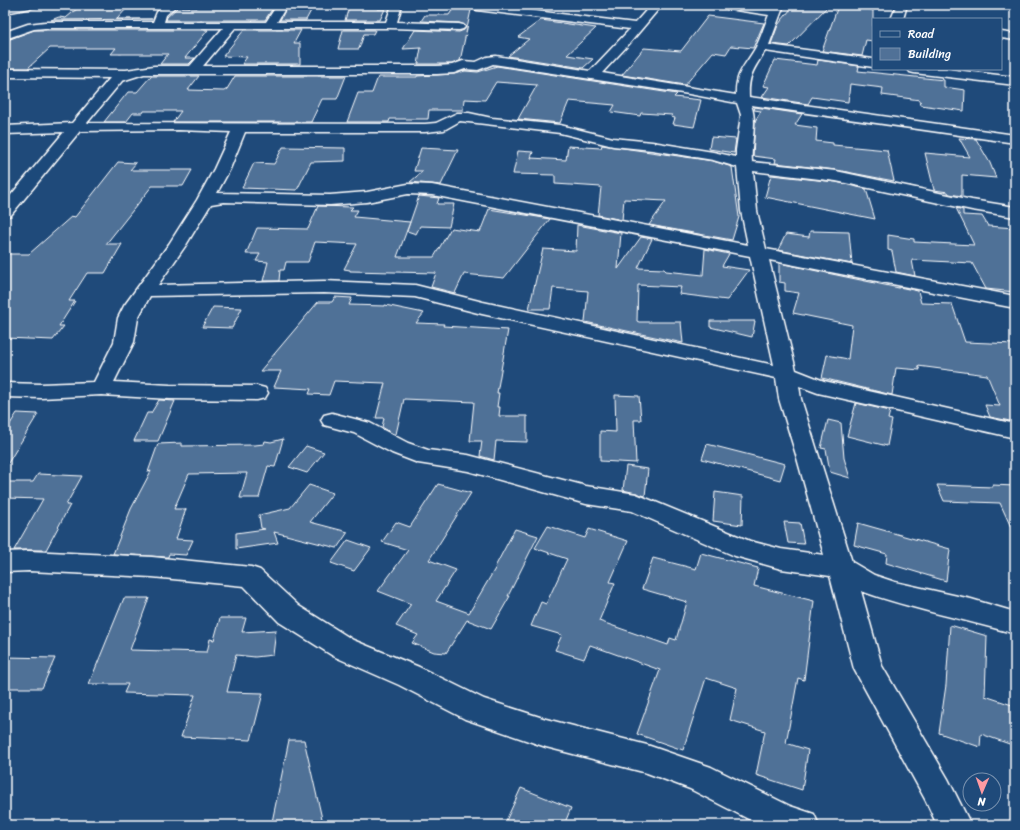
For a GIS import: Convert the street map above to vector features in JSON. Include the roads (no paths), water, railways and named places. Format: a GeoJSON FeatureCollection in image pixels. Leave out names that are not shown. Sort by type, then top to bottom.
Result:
{"type":"FeatureCollection","features":[{"type":"Feature","properties":{"kind":"street"},"geometry":{"type":"LineString","coordinates":[[5,10],[32,5]]}},
{"type":"Feature","properties":{"kind":"street"},"geometry":{"type":"LineString","coordinates":[[157,25],[161,14],[172,5]]}},
{"type":"Feature","properties":{"kind":"street"},"geometry":{"type":"LineString","coordinates":[[269,25],[282,5]]}},
{"type":"Feature","properties":{"kind":"street"},"geometry":{"type":"LineString","coordinates":[[390,25],[397,5]]}},
{"type":"Feature","properties":{"kind":"street"},"geometry":{"type":"LineString","coordinates":[[593,75],[617,52],[657,5]]}},
{"type":"Feature","properties":{"kind":"street"},"geometry":{"type":"LineString","coordinates":[[722,5],[777,9],[762,46],[747,69],[742,83],[743,100],[748,115],[744,150],[749,211],[758,253],[786,374],[790,399],[841,568],[868,669],[937,790],[954,825]]}},
{"type":"Feature","properties":{"kind":"street"},"geometry":{"type":"LineString","coordinates":[[887,5],[902,6],[897,18]]}},
{"type":"Feature","properties":{"kind":"street"},"geometry":{"type":"LineString","coordinates":[[477,7],[637,28]]}},
{"type":"Feature","properties":{"kind":"street"},"geometry":{"type":"LineString","coordinates":[[5,36],[32,26],[46,24],[231,26],[390,25],[459,27]]}},
{"type":"Feature","properties":{"kind":"street"},"geometry":{"type":"LineString","coordinates":[[193,70],[231,26]]}},
{"type":"Feature","properties":{"kind":"street"},"geometry":{"type":"LineString","coordinates":[[1002,36],[1015,37]]}},
{"type":"Feature","properties":{"kind":"street"},"geometry":{"type":"LineString","coordinates":[[762,46],[798,53],[872,63]]}},
{"type":"Feature","properties":{"kind":"street"},"geometry":{"type":"LineString","coordinates":[[5,73],[126,74],[193,70],[437,70],[454,69],[463,65],[478,66],[491,60],[496,60],[743,100],[1015,139]]}},
{"type":"Feature","properties":{"kind":"street"},"geometry":{"type":"LineString","coordinates":[[922,70],[1015,81]]}},
{"type":"Feature","properties":{"kind":"street"},"geometry":{"type":"LineString","coordinates":[[5,212],[117,78],[126,74]]}},
{"type":"Feature","properties":{"kind":"street"},"geometry":{"type":"LineString","coordinates":[[5,130],[76,127],[179,126],[240,128],[434,128],[444,125],[457,117],[468,117],[492,122],[560,129],[613,142],[652,146],[713,156],[745,165],[836,176],[972,205],[1015,212]]}},
{"type":"Feature","properties":{"kind":"street"},"geometry":{"type":"LineString","coordinates":[[101,388],[124,342],[128,318],[134,306],[213,196],[222,169],[240,128]]}},
{"type":"Feature","properties":{"kind":"street"},"geometry":{"type":"LineString","coordinates":[[213,196],[330,200],[367,197],[400,190],[417,189],[633,228],[1015,302]]}},
{"type":"Feature","properties":{"kind":"street"},"geometry":{"type":"LineString","coordinates":[[144,291],[324,287],[416,291],[482,308],[786,374],[818,386],[1015,431]]}},
{"type":"Feature","properties":{"kind":"street"},"geometry":{"type":"LineString","coordinates":[[5,390],[41,391],[101,388],[170,392],[258,393]]}},
{"type":"Feature","properties":{"kind":"street"},"geometry":{"type":"LineString","coordinates":[[332,420],[362,428],[400,448],[426,457],[468,464],[586,495],[636,503],[744,549],[781,559],[841,568],[865,582],[893,592],[971,610],[1015,624]]}},
{"type":"Feature","properties":{"kind":"street"},"geometry":{"type":"LineString","coordinates":[[5,562],[29,561],[152,567],[251,577],[289,614],[343,648],[409,676],[476,710],[546,734],[647,759],[700,778],[786,821],[802,825]]}}]}
